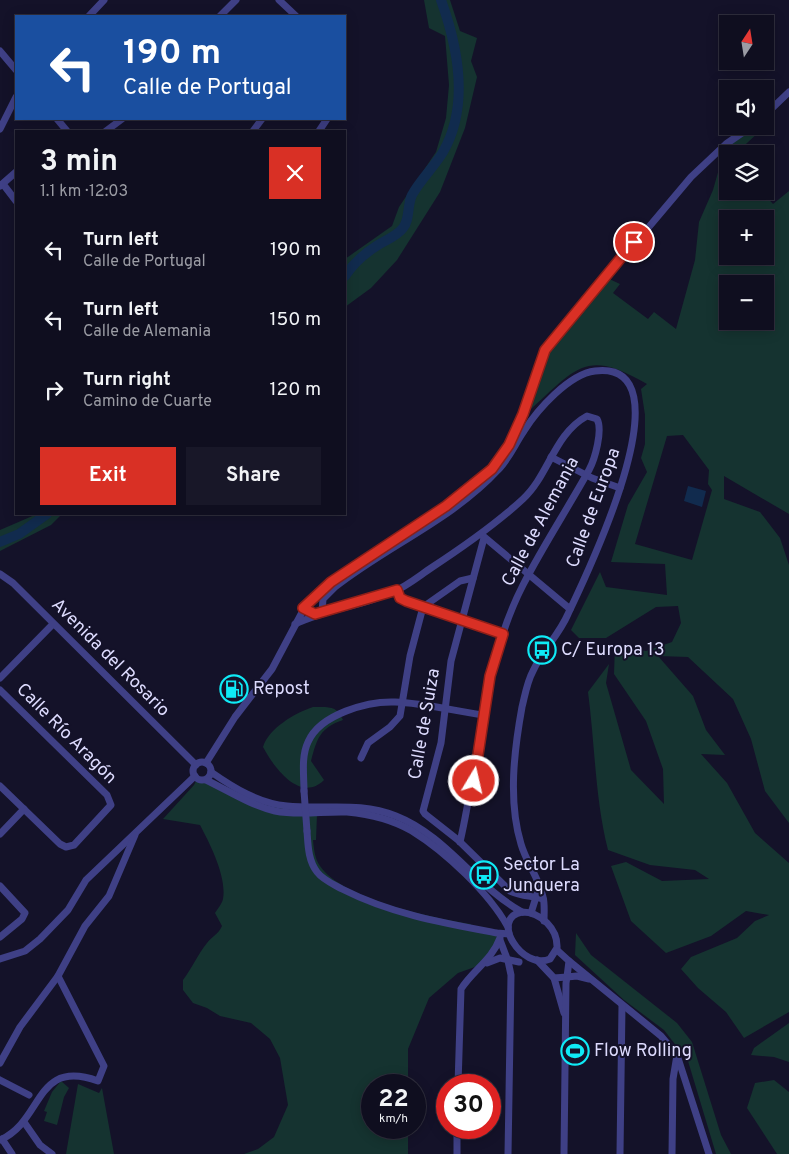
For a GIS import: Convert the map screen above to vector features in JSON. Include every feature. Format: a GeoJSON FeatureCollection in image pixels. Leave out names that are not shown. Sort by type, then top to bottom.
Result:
{"type":"FeatureCollection","features":[{"type":"Feature","properties":{"kind":"street"},"geometry":{"type":"LineString","coordinates":[[91,15],[104,0]]}},
{"type":"Feature","properties":{"kind":"street"},"geometry":{"type":"LineString","coordinates":[[221,15],[236,0]]}},
{"type":"Feature","properties":{"kind":"street"},"geometry":{"type":"LineString","coordinates":[[279,0],[295,15]]}},
{"type":"Feature","properties":{"kind":"street"},"geometry":{"type":"LineString","coordinates":[[0,51],[15,69]]}},
{"type":"Feature","properties":{"kind":"street"},"geometry":{"type":"LineString","coordinates":[[774,106],[789,92]]}},
{"type":"Feature","properties":{"kind":"street"},"geometry":{"type":"LineString","coordinates":[[0,129],[15,99]]}},
{"type":"Feature","properties":{"kind":"street"},"geometry":{"type":"LineString","coordinates":[[107,130],[121,120]]}},
{"type":"Feature","properties":{"kind":"street"},"geometry":{"type":"LineString","coordinates":[[508,1154],[511,975],[505,934],[490,899],[440,852],[412,831],[369,815],[346,812],[292,814],[273,811],[238,797],[206,780],[200,780],[193,772],[196,765],[206,763],[235,717],[272,669],[302,611],[331,582],[446,506],[492,469],[512,437],[545,350],[690,177],[726,144],[739,135]]}},
{"type":"Feature","properties":{"kind":"street"},"geometry":{"type":"LineString","coordinates":[[15,173],[1,185],[15,200]]}},
{"type":"Feature","properties":{"kind":"street","name":"Calle de Europa"},"geometry":{"type":"LineString","coordinates":[[315,615],[323,599],[335,587],[425,527],[489,479],[504,464],[524,431],[542,408],[572,380],[590,371],[602,370],[614,373],[626,382],[632,393],[633,440],[620,488],[600,544],[570,609],[529,680],[518,736],[514,800],[520,842],[538,885]]}},
{"type":"Feature","properties":{"kind":"street","name":"Calle de Alemania"},"geometry":{"type":"LineString","coordinates":[[295,624],[315,615],[397,590],[483,536],[524,498],[536,484],[563,438],[576,424],[587,416],[597,419],[599,428],[593,459],[529,574],[503,634],[490,676],[473,785],[460,842]]}},
{"type":"Feature","properties":{"kind":"street"},"geometry":{"type":"LineString","coordinates":[[551,457],[585,474],[620,488]]}},
{"type":"Feature","properties":{"kind":"street"},"geometry":{"type":"LineString","coordinates":[[483,536],[570,609]]}},
{"type":"Feature","properties":{"kind":"street","name":"Calle de Suiza"},"geometry":{"type":"LineString","coordinates":[[483,536],[451,661],[436,764],[423,811],[424,814],[460,842],[510,891],[519,895],[528,894],[540,898]]}},
{"type":"Feature","properties":{"kind":"street","name":"Avenida del Rosario"},"geometry":{"type":"LineString","coordinates":[[0,574],[14,583],[196,765]]}},
{"type":"Feature","properties":{"kind":"street"},"geometry":{"type":"LineString","coordinates":[[360,758],[368,743],[398,720],[403,703],[410,656],[423,607],[460,581],[473,578]]}},
{"type":"Feature","properties":{"kind":"street"},"geometry":{"type":"LineString","coordinates":[[397,590],[403,600],[503,634]]}},
{"type":"Feature","properties":{"kind":"street"},"geometry":{"type":"LineString","coordinates":[[302,611],[315,615]]}},
{"type":"Feature","properties":{"kind":"street"},"geometry":{"type":"LineString","coordinates":[[0,678],[53,624]]}},
{"type":"Feature","properties":{"kind":"street","name":"Calle Río Aragón"},"geometry":{"type":"LineString","coordinates":[[0,690],[111,801],[109,809],[74,844],[68,847],[60,844],[24,809]]}},
{"type":"Feature","properties":{"kind":"street"},"geometry":{"type":"LineString","coordinates":[[483,715],[403,703],[371,705],[333,718],[319,727],[311,736],[304,754],[304,791],[312,864],[325,880],[352,894],[412,916],[505,934],[517,948],[532,958],[554,978],[565,1018]]}},
{"type":"Feature","properties":{"kind":"street"},"geometry":{"type":"LineString","coordinates":[[206,763],[211,772],[247,794],[273,803],[296,806],[362,807],[408,821],[434,838],[500,898],[522,912],[531,913],[544,920],[555,935],[557,950],[661,1036],[677,1055],[683,1069],[693,1110],[709,1154]]}},
{"type":"Feature","properties":{"kind":"street"},"geometry":{"type":"LineString","coordinates":[[206,780],[211,772]]}},
{"type":"Feature","properties":{"kind":"street"},"geometry":{"type":"LineString","coordinates":[[0,959],[25,951],[40,940],[68,910],[86,880],[118,852],[136,832],[195,776]]}},
{"type":"Feature","properties":{"kind":"street"},"geometry":{"type":"LineString","coordinates":[[0,786],[24,809],[0,834]]}},
{"type":"Feature","properties":{"kind":"street"},"geometry":{"type":"LineString","coordinates":[[0,1063],[20,1027],[58,976],[85,926],[109,896],[136,832]]}},
{"type":"Feature","properties":{"kind":"street"},"geometry":{"type":"LineString","coordinates":[[118,852],[126,858]]}},
{"type":"Feature","properties":{"kind":"street"},"geometry":{"type":"LineString","coordinates":[[528,894],[538,885]]}},
{"type":"Feature","properties":{"kind":"street"},"geometry":{"type":"LineString","coordinates":[[538,885],[544,920]]}},
{"type":"Feature","properties":{"kind":"street"},"geometry":{"type":"LineString","coordinates":[[0,886],[25,913],[22,919],[0,937]]}},
{"type":"Feature","properties":{"kind":"street"},"geometry":{"type":"LineString","coordinates":[[531,913],[540,898]]}},
{"type":"Feature","properties":{"kind":"street"},"geometry":{"type":"LineString","coordinates":[[458,1074],[461,989],[466,981],[484,964],[505,934],[512,916],[522,912]]}},
{"type":"Feature","properties":{"kind":"street"},"geometry":{"type":"LineString","coordinates":[[484,964],[498,958],[519,962],[532,958],[550,959],[557,950]]}},
{"type":"Feature","properties":{"kind":"street"},"geometry":{"type":"LineString","coordinates":[[564,1154],[565,1018],[569,961]]}},
{"type":"Feature","properties":{"kind":"street"},"geometry":{"type":"LineString","coordinates":[[511,975],[519,962]]}},
{"type":"Feature","properties":{"kind":"street"},"geometry":{"type":"LineString","coordinates":[[12,1154],[1,1139],[16,1132],[36,1102],[57,1079],[69,1075],[98,1081],[103,1072],[104,1066],[58,976]]}},
{"type":"Feature","properties":{"kind":"street"},"geometry":{"type":"LineString","coordinates":[[554,978],[577,976],[592,980]]}},
{"type":"Feature","properties":{"kind":"street"},"geometry":{"type":"LineString","coordinates":[[620,1154],[622,1005]]}},
{"type":"Feature","properties":{"kind":"street"},"geometry":{"type":"LineString","coordinates":[[672,1154],[672,1078],[677,1055]]}},
{"type":"Feature","properties":{"kind":"street"},"geometry":{"type":"LineString","coordinates":[[672,1078],[683,1069]]}},
{"type":"Feature","properties":{"kind":"street"},"geometry":{"type":"LineString","coordinates":[[0,1080],[29,1094]]}},
{"type":"Feature","properties":{"kind":"street"},"geometry":{"type":"LineString","coordinates":[[24,1122],[40,1145],[52,1154]]}},
{"type":"Feature","properties":{"kind":"street"},"geometry":{"type":"LineString","coordinates":[[457,1154],[458,1139]]}},
{"type":"Feature","properties":{"kind":"green space"},"geometry":{"type":"Polygon","coordinates":[[[424,0],[450,0],[460,31],[477,38],[471,61],[477,77],[465,128],[440,192],[397,260],[371,288],[346,306],[346,258],[392,226],[399,207],[436,152],[446,118],[449,85],[445,36],[429,28],[424,0]]]}},
{"type":"Feature","properties":{"kind":"green space"},"geometry":{"type":"Polygon","coordinates":[[[740,135],[756,135],[745,145],[726,145],[740,135]]]}},
{"type":"Feature","properties":{"kind":"green space"},"geometry":{"type":"Polygon","coordinates":[[[719,169],[719,200],[769,200],[773,204],[789,191],[789,514],[724,476],[724,499],[760,512],[780,538],[789,565],[789,823],[765,791],[751,739],[733,699],[688,657],[658,656],[693,696],[706,730],[725,755],[701,754],[727,783],[755,833],[789,863],[789,1012],[744,1038],[726,1012],[698,988],[681,969],[691,957],[737,938],[755,921],[769,915],[746,911],[711,936],[666,953],[631,921],[611,866],[626,862],[662,881],[709,879],[695,870],[650,865],[608,850],[600,811],[588,692],[609,664],[606,683],[631,770],[664,804],[663,769],[646,721],[614,674],[615,645],[646,651],[672,642],[681,623],[678,606],[656,607],[606,638],[579,638],[571,630],[600,572],[606,587],[667,595],[665,564],[611,562],[628,505],[647,472],[641,458],[645,444],[645,415],[641,389],[647,384],[627,373],[610,367],[596,365],[584,367],[561,382],[531,409],[524,408],[545,350],[605,277],[620,284],[613,293],[648,319],[654,312],[676,329],[695,260],[699,222],[713,190],[719,169]],[[683,435],[667,436],[635,544],[692,560],[712,490],[708,484],[709,470],[683,435]]]}},
{"type":"Feature","properties":{"kind":"green space"},"geometry":{"type":"Polygon","coordinates":[[[35,515],[61,515],[51,525],[0,551],[0,530],[35,515]]]}},
{"type":"Feature","properties":{"kind":"green space"},"geometry":{"type":"Polygon","coordinates":[[[313,707],[335,709],[343,720],[324,730],[318,740],[311,761],[324,780],[315,786],[306,788],[288,780],[273,764],[263,747],[271,734],[284,722],[298,713],[313,707]]]}},
{"type":"Feature","properties":{"kind":"green space"},"geometry":{"type":"Polygon","coordinates":[[[197,779],[317,814],[316,840],[313,840],[314,851],[320,866],[331,878],[367,897],[390,905],[412,912],[471,924],[470,928],[501,934],[486,963],[458,973],[429,998],[408,1049],[408,1074],[361,1074],[361,1139],[408,1139],[408,1154],[244,1154],[258,1149],[274,1137],[288,1105],[280,1058],[270,1039],[251,1023],[220,1016],[207,1008],[193,1003],[183,990],[183,980],[204,947],[222,926],[215,913],[223,899],[224,890],[217,861],[200,825],[163,819],[194,785],[197,779]]]}},
{"type":"Feature","properties":{"kind":"green space"},"geometry":{"type":"Polygon","coordinates":[[[576,933],[591,955],[677,1023],[692,1042],[721,1135],[731,1154],[716,1154],[688,1061],[664,1030],[624,1000],[575,955],[576,933]]]}},
{"type":"Feature","properties":{"kind":"green space"},"geometry":{"type":"Polygon","coordinates":[[[789,1023],[789,1062],[774,1057],[751,1055],[754,1048],[789,1023]]]}},
{"type":"Feature","properties":{"kind":"green space"},"geometry":{"type":"Polygon","coordinates":[[[774,1080],[789,1092],[789,1154],[777,1154],[747,1108],[755,1083],[774,1080]]]}},
{"type":"Feature","properties":{"kind":"green space"},"geometry":{"type":"Polygon","coordinates":[[[61,1081],[69,1088],[64,1097],[57,1125],[44,1121],[47,1112],[44,1111],[52,1092],[61,1081]]]}},
{"type":"Feature","properties":{"kind":"green space"},"geometry":{"type":"Polygon","coordinates":[[[78,1084],[99,1093],[102,1088],[114,1154],[66,1154],[78,1084]]]}},
{"type":"Feature","properties":{"kind":"water"},"geometry":{"type":"Polygon","coordinates":[[[688,486],[706,491],[702,507],[684,501],[688,486]]]}},
{"type":"Feature","properties":{"kind":"waterway"},"geometry":{"type":"LineString","coordinates":[[346,275],[364,255],[401,231],[407,221],[412,195],[443,152],[451,134],[459,96],[458,76],[452,37],[441,0]]}},
{"type":"Feature","properties":{"kind":"waterway"},"geometry":{"type":"LineString","coordinates":[[0,542],[19,534],[46,515]]}},
{"type":"Feature","properties":{"kind":"place","name":"C/ Europa 13"},"geometry":{"type":"Point","coordinates":[542,650]}},
{"type":"Feature","properties":{"kind":"place","name":"Repost"},"geometry":{"type":"Point","coordinates":[234,689]}},
{"type":"Feature","properties":{"kind":"place","name":"Sector La Junquera"},"geometry":{"type":"Point","coordinates":[484,875]}},
{"type":"Feature","properties":{"kind":"place","name":"Flow Rolling"},"geometry":{"type":"Point","coordinates":[575,1051]}},
{"type":"Feature","properties":{"kind":"route"},"geometry":{"type":"LineString","coordinates":[[474,781],[490,676],[503,634],[403,600],[400,598],[397,590],[315,614],[303,608],[331,582],[446,506],[492,469],[509,445],[523,414],[545,350],[634,242]]}}]}
